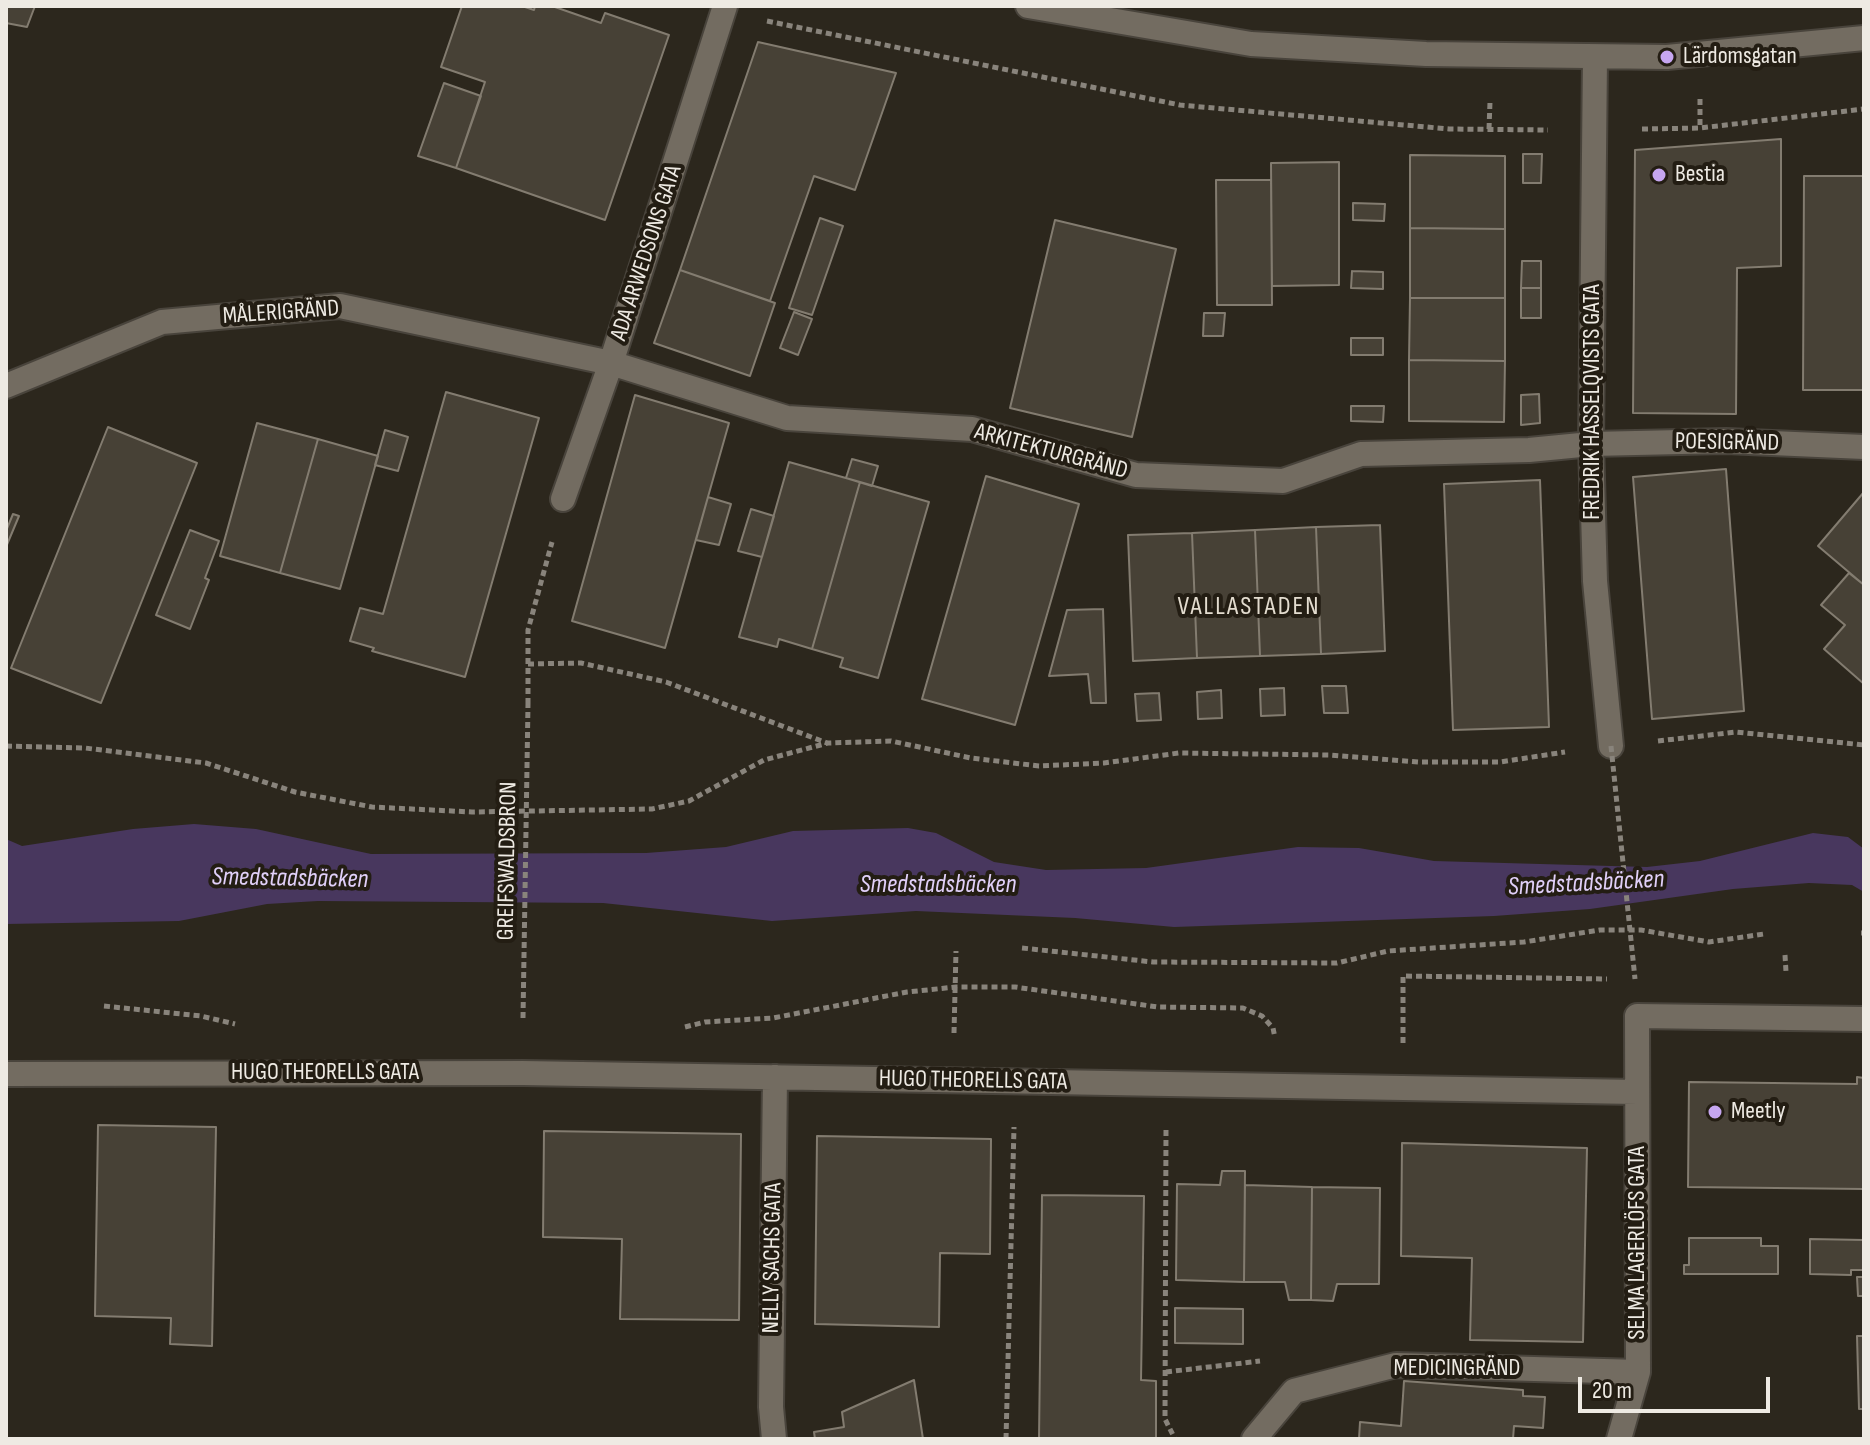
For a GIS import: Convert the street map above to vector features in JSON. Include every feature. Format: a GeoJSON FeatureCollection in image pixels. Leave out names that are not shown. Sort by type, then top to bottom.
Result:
{"type":"FeatureCollection","features":[{"type":"Feature","properties":{"kind":"street","name":"ADA ARWEDSONS GATA"},"geometry":{"type":"LineString","coordinates":[[563,499],[611,363],[725,6]]}},
{"type":"Feature","properties":{"kind":"street"},"geometry":{"type":"LineString","coordinates":[[1028,6],[1251,44],[1426,54],[1698,55],[1864,38]]}},
{"type":"Feature","properties":{"kind":"street","name":"FREDRIK HASSELQVISTS GATA"},"geometry":{"type":"LineString","coordinates":[[1595,57],[1591,444],[1595,581],[1611,746]]}},
{"type":"Feature","properties":{"kind":"street","name":"MÅLERIGRÄND"},"geometry":{"type":"LineString","coordinates":[[6,386],[162,322],[340,306],[611,363]]}},
{"type":"Feature","properties":{"kind":"street","name":"ARKITEKTURGRÄND"},"geometry":{"type":"LineString","coordinates":[[611,363],[787,418],[972,429],[1136,475],[1283,481],[1361,454],[1529,450],[1591,444]]}},
{"type":"Feature","properties":{"kind":"street","name":"POESIGRÄND"},"geometry":{"type":"LineString","coordinates":[[1591,444],[1726,441],[1864,447]]}},
{"type":"Feature","properties":{"kind":"street"},"geometry":{"type":"LineString","coordinates":[[1637,1092],[1637,1016],[1864,1019]]}},
{"type":"Feature","properties":{"kind":"street","name":"HUGO THEORELLS GATA"},"geometry":{"type":"LineString","coordinates":[[6,1074],[523,1073],[1637,1092]]}},
{"type":"Feature","properties":{"kind":"street","name":"NELLY SACHS GATA"},"geometry":{"type":"LineString","coordinates":[[774,1439],[771,1407],[775,1077]]}},
{"type":"Feature","properties":{"kind":"street","name":"SELMA LAGERLÖFS GATA"},"geometry":{"type":"LineString","coordinates":[[1619,1439],[1638,1372],[1637,1092]]}},
{"type":"Feature","properties":{"kind":"street","name":"MEDICINGRÄND"},"geometry":{"type":"LineString","coordinates":[[1294,1391],[1396,1365],[1638,1372]]}},
{"type":"Feature","properties":{"kind":"street"},"geometry":{"type":"LineString","coordinates":[[1254,1439],[1294,1391]]}},
{"type":"Feature","properties":{"kind":"path","name":"GREIFSWALDSBRON"},"geometry":{"type":"LineString","coordinates":[[523,1018],[528,630],[563,499]]}},
{"type":"Feature","properties":{"kind":"path"},"geometry":{"type":"LineString","coordinates":[[528,664],[581,663],[666,682],[828,743]]}},
{"type":"Feature","properties":{"kind":"path"},"geometry":{"type":"LineString","coordinates":[[1642,742],[1736,732],[1864,745]]}},
{"type":"Feature","properties":{"kind":"path"},"geometry":{"type":"LineString","coordinates":[[6,746],[85,748],[206,763],[295,792],[372,807],[519,812],[652,809],[689,801],[764,760],[828,743],[891,741],[971,758],[1039,766],[1194,753],[1330,755],[1418,762],[1500,762],[1579,750]]}},
{"type":"Feature","properties":{"kind":"path"},"geometry":{"type":"LineString","coordinates":[[1402,1053],[1403,976],[1635,979],[1611,746]]}},
{"type":"Feature","properties":{"kind":"path"},"geometry":{"type":"LineString","coordinates":[[1022,948],[1153,962],[1337,963],[1388,951],[1524,942],[1600,930],[1641,930],[1709,942],[1764,934]]}},
{"type":"Feature","properties":{"kind":"path"},"geometry":{"type":"LineString","coordinates":[[954,1046],[956,951]]}},
{"type":"Feature","properties":{"kind":"path"},"geometry":{"type":"LineString","coordinates":[[680,1030],[705,1022],[773,1018],[907,992],[956,987],[1015,987],[1158,1007],[1243,1008],[1262,1016],[1273,1028],[1277,1051]]}},
{"type":"Feature","properties":{"kind":"path"},"geometry":{"type":"LineString","coordinates":[[104,1006],[201,1016],[242,1025]]}},
{"type":"Feature","properties":{"kind":"path"},"geometry":{"type":"LineString","coordinates":[[1006,1439],[1015,1082]]}},
{"type":"Feature","properties":{"kind":"path"},"geometry":{"type":"LineString","coordinates":[[1166,1084],[1165,1419],[1175,1439]]}},
{"type":"Feature","properties":{"kind":"path"},"geometry":{"type":"LineString","coordinates":[[1166,1372],[1254,1359],[1275,1364],[1294,1391]]}},
{"type":"Feature","properties":{"kind":"water","name":"Smedstadsbäcken"},"geometry":{"type":"Polygon","coordinates":[[[194,824],[256,829],[371,854],[646,853],[726,847],[793,831],[908,828],[936,833],[994,862],[1046,870],[1146,868],[1298,847],[1359,848],[1434,861],[1647,867],[1700,861],[1813,833],[1848,837],[1864,849],[1864,892],[1852,885],[1809,883],[1733,889],[1590,909],[1494,916],[1174,927],[1075,918],[916,911],[772,921],[603,903],[318,901],[267,904],[179,921],[6,924],[6,839],[22,846],[133,829],[194,824]]]}},
{"type":"Feature","properties":{"kind":"building"},"geometry":{"type":"Polygon","coordinates":[[[6,6],[35,6],[27,27],[6,23],[6,6]]]}},
{"type":"Feature","properties":{"kind":"building"},"geometry":{"type":"Polygon","coordinates":[[[462,6],[522,6],[534,10],[535,6],[552,6],[601,23],[605,13],[669,35],[605,220],[456,168],[485,82],[441,67],[462,6]]]}},
{"type":"Feature","properties":{"kind":"building"},"geometry":{"type":"Polygon","coordinates":[[[758,42],[896,73],[855,190],[814,176],[770,301],[680,270],[758,42]]]}},
{"type":"Feature","properties":{"kind":"building"},"geometry":{"type":"Polygon","coordinates":[[[444,83],[481,96],[456,168],[418,156],[444,83]]]}},
{"type":"Feature","properties":{"kind":"building"},"geometry":{"type":"Polygon","coordinates":[[[1781,139],[1781,266],[1737,268],[1736,414],[1633,413],[1635,150],[1781,139]]]}},
{"type":"Feature","properties":{"kind":"building"},"geometry":{"type":"Polygon","coordinates":[[[1523,154],[1542,154],[1541,183],[1523,183],[1523,154]]]}},
{"type":"Feature","properties":{"kind":"building"},"geometry":{"type":"Polygon","coordinates":[[[1410,155],[1505,156],[1505,229],[1410,228],[1410,155]]]}},
{"type":"Feature","properties":{"kind":"building"},"geometry":{"type":"Polygon","coordinates":[[[1339,162],[1339,285],[1272,286],[1271,163],[1339,162]]]}},
{"type":"Feature","properties":{"kind":"building"},"geometry":{"type":"Polygon","coordinates":[[[1804,176],[1864,176],[1864,390],[1803,390],[1804,176]]]}},
{"type":"Feature","properties":{"kind":"building"},"geometry":{"type":"Polygon","coordinates":[[[1216,180],[1271,180],[1272,305],[1217,305],[1216,180]]]}},
{"type":"Feature","properties":{"kind":"building"},"geometry":{"type":"Polygon","coordinates":[[[1353,203],[1385,204],[1384,221],[1353,220],[1353,203]]]}},
{"type":"Feature","properties":{"kind":"building"},"geometry":{"type":"Polygon","coordinates":[[[820,218],[843,226],[812,315],[789,308],[820,218]]]}},
{"type":"Feature","properties":{"kind":"building"},"geometry":{"type":"Polygon","coordinates":[[[1055,220],[1176,249],[1132,437],[1010,408],[1055,220]]]}},
{"type":"Feature","properties":{"kind":"building"},"geometry":{"type":"Polygon","coordinates":[[[1410,228],[1505,229],[1505,298],[1410,298],[1410,228]]]}},
{"type":"Feature","properties":{"kind":"building"},"geometry":{"type":"Polygon","coordinates":[[[1522,261],[1541,261],[1541,288],[1521,288],[1522,261]]]}},
{"type":"Feature","properties":{"kind":"building"},"geometry":{"type":"Polygon","coordinates":[[[680,270],[775,303],[750,376],[654,343],[680,270]]]}},
{"type":"Feature","properties":{"kind":"building"},"geometry":{"type":"Polygon","coordinates":[[[1352,271],[1383,272],[1383,289],[1351,288],[1352,271]]]}},
{"type":"Feature","properties":{"kind":"building"},"geometry":{"type":"Polygon","coordinates":[[[1521,288],[1541,288],[1541,318],[1521,318],[1521,288]]]}},
{"type":"Feature","properties":{"kind":"building"},"geometry":{"type":"Polygon","coordinates":[[[1410,298],[1505,298],[1505,361],[1409,360],[1410,298]]]}},
{"type":"Feature","properties":{"kind":"building"},"geometry":{"type":"Polygon","coordinates":[[[794,312],[812,319],[798,355],[780,348],[794,312]]]}},
{"type":"Feature","properties":{"kind":"building"},"geometry":{"type":"Polygon","coordinates":[[[1204,313],[1225,313],[1223,336],[1203,336],[1204,313]]]}},
{"type":"Feature","properties":{"kind":"building"},"geometry":{"type":"Polygon","coordinates":[[[1351,338],[1383,338],[1383,355],[1351,355],[1351,338]]]}},
{"type":"Feature","properties":{"kind":"building"},"geometry":{"type":"Polygon","coordinates":[[[1409,360],[1505,361],[1504,422],[1409,421],[1409,360]]]}},
{"type":"Feature","properties":{"kind":"building"},"geometry":{"type":"Polygon","coordinates":[[[446,392],[539,418],[465,677],[372,651],[374,648],[350,641],[360,608],[383,614],[446,392]]]}},
{"type":"Feature","properties":{"kind":"building"},"geometry":{"type":"Polygon","coordinates":[[[1539,394],[1540,423],[1521,425],[1521,395],[1539,394]]]}},
{"type":"Feature","properties":{"kind":"building"},"geometry":{"type":"Polygon","coordinates":[[[635,395],[729,423],[665,648],[572,621],[635,395]]]}},
{"type":"Feature","properties":{"kind":"building"},"geometry":{"type":"Polygon","coordinates":[[[1351,406],[1384,406],[1383,422],[1351,421],[1351,406]]]}},
{"type":"Feature","properties":{"kind":"building"},"geometry":{"type":"Polygon","coordinates":[[[257,423],[318,439],[280,573],[220,556],[257,423]]]}},
{"type":"Feature","properties":{"kind":"building"},"geometry":{"type":"Polygon","coordinates":[[[108,427],[197,463],[101,703],[11,668],[108,427]]]}},
{"type":"Feature","properties":{"kind":"building"},"geometry":{"type":"Polygon","coordinates":[[[385,430],[408,437],[398,471],[375,465],[385,430]]]}},
{"type":"Feature","properties":{"kind":"building"},"geometry":{"type":"Polygon","coordinates":[[[318,439],[378,456],[340,589],[280,573],[318,439]]]}},
{"type":"Feature","properties":{"kind":"building"},"geometry":{"type":"Polygon","coordinates":[[[852,459],[878,466],[872,486],[846,478],[852,459]]]}},
{"type":"Feature","properties":{"kind":"building"},"geometry":{"type":"Polygon","coordinates":[[[789,462],[860,482],[812,649],[779,639],[777,647],[739,637],[789,462]]]}},
{"type":"Feature","properties":{"kind":"building"},"geometry":{"type":"Polygon","coordinates":[[[1726,469],[1744,711],[1652,719],[1633,477],[1726,469]]]}},
{"type":"Feature","properties":{"kind":"building"},"geometry":{"type":"Polygon","coordinates":[[[986,476],[1079,504],[1015,725],[922,699],[986,476]]]}},
{"type":"Feature","properties":{"kind":"building"},"geometry":{"type":"Polygon","coordinates":[[[1540,480],[1549,727],[1453,730],[1444,484],[1540,480]]]}},
{"type":"Feature","properties":{"kind":"building"},"geometry":{"type":"Polygon","coordinates":[[[860,482],[929,502],[878,678],[840,667],[843,658],[812,649],[860,482]]]}},
{"type":"Feature","properties":{"kind":"building"},"geometry":{"type":"Polygon","coordinates":[[[1864,492],[1864,585],[1818,546],[1864,492]]]}},
{"type":"Feature","properties":{"kind":"building"},"geometry":{"type":"Polygon","coordinates":[[[708,497],[731,504],[719,545],[696,540],[708,497]]]}},
{"type":"Feature","properties":{"kind":"building"},"geometry":{"type":"Polygon","coordinates":[[[751,509],[774,516],[762,557],[738,551],[751,509]]]}},
{"type":"Feature","properties":{"kind":"building"},"geometry":{"type":"Polygon","coordinates":[[[13,514],[19,516],[6,547],[6,531],[13,514]]]}},
{"type":"Feature","properties":{"kind":"building"},"geometry":{"type":"Polygon","coordinates":[[[1380,525],[1385,651],[1321,654],[1316,527],[1380,525]]]}},
{"type":"Feature","properties":{"kind":"building"},"geometry":{"type":"Polygon","coordinates":[[[1316,527],[1321,654],[1260,656],[1255,530],[1316,527]]]}},
{"type":"Feature","properties":{"kind":"building"},"geometry":{"type":"Polygon","coordinates":[[[190,530],[219,541],[205,578],[209,580],[190,629],[156,615],[190,530]]]}},
{"type":"Feature","properties":{"kind":"building"},"geometry":{"type":"Polygon","coordinates":[[[1255,530],[1260,656],[1197,658],[1192,533],[1255,530]]]}},
{"type":"Feature","properties":{"kind":"building"},"geometry":{"type":"Polygon","coordinates":[[[1192,533],[1197,658],[1133,661],[1128,535],[1192,533]]]}},
{"type":"Feature","properties":{"kind":"building"},"geometry":{"type":"Polygon","coordinates":[[[1849,573],[1864,585],[1864,684],[1824,649],[1845,625],[1821,605],[1849,573]]]}},
{"type":"Feature","properties":{"kind":"building"},"geometry":{"type":"Polygon","coordinates":[[[1103,609],[1106,703],[1091,703],[1088,674],[1049,676],[1067,610],[1103,609]]]}},
{"type":"Feature","properties":{"kind":"building"},"geometry":{"type":"Polygon","coordinates":[[[1322,686],[1346,686],[1348,713],[1324,713],[1322,686]]]}},
{"type":"Feature","properties":{"kind":"building"},"geometry":{"type":"Polygon","coordinates":[[[1284,688],[1285,715],[1261,716],[1260,689],[1284,688]]]}},
{"type":"Feature","properties":{"kind":"building"},"geometry":{"type":"Polygon","coordinates":[[[1221,690],[1222,718],[1198,719],[1197,692],[1221,690]]]}},
{"type":"Feature","properties":{"kind":"building"},"geometry":{"type":"Polygon","coordinates":[[[1159,693],[1161,720],[1137,721],[1135,694],[1159,693]]]}},
{"type":"Feature","properties":{"kind":"building"},"geometry":{"type":"Polygon","coordinates":[[[1857,1077],[1864,1078],[1864,1189],[1688,1187],[1689,1082],[1857,1084],[1857,1077]]]}},
{"type":"Feature","properties":{"kind":"building"},"geometry":{"type":"Polygon","coordinates":[[[98,1125],[216,1127],[212,1346],[170,1344],[171,1318],[95,1316],[98,1125]]]}},
{"type":"Feature","properties":{"kind":"building"},"geometry":{"type":"Polygon","coordinates":[[[544,1131],[741,1134],[739,1320],[620,1319],[622,1239],[543,1237],[544,1131]]]}},
{"type":"Feature","properties":{"kind":"building"},"geometry":{"type":"Polygon","coordinates":[[[817,1136],[991,1139],[990,1254],[940,1253],[939,1327],[815,1324],[817,1136]]]}},
{"type":"Feature","properties":{"kind":"building"},"geometry":{"type":"Polygon","coordinates":[[[1402,1143],[1587,1148],[1583,1342],[1470,1340],[1472,1258],[1401,1256],[1402,1143]]]}},
{"type":"Feature","properties":{"kind":"building"},"geometry":{"type":"Polygon","coordinates":[[[1222,1171],[1245,1171],[1244,1282],[1176,1280],[1177,1184],[1220,1185],[1222,1171]]]}},
{"type":"Feature","properties":{"kind":"building"},"geometry":{"type":"Polygon","coordinates":[[[1245,1185],[1312,1187],[1311,1300],[1289,1300],[1285,1282],[1244,1282],[1245,1185]]]}},
{"type":"Feature","properties":{"kind":"building"},"geometry":{"type":"Polygon","coordinates":[[[1312,1187],[1380,1188],[1379,1284],[1337,1284],[1333,1301],[1311,1300],[1312,1187]]]}},
{"type":"Feature","properties":{"kind":"building"},"geometry":{"type":"Polygon","coordinates":[[[1042,1195],[1144,1196],[1141,1380],[1156,1381],[1156,1439],[1039,1439],[1042,1195]]]}},
{"type":"Feature","properties":{"kind":"building"},"geometry":{"type":"Polygon","coordinates":[[[1689,1238],[1761,1238],[1761,1246],[1778,1246],[1778,1274],[1684,1274],[1684,1265],[1689,1265],[1689,1238]]]}},
{"type":"Feature","properties":{"kind":"building"},"geometry":{"type":"Polygon","coordinates":[[[1810,1239],[1864,1240],[1864,1270],[1851,1270],[1851,1275],[1810,1274],[1810,1239]]]}},
{"type":"Feature","properties":{"kind":"building"},"geometry":{"type":"Polygon","coordinates":[[[1857,1277],[1864,1277],[1864,1296],[1858,1296],[1857,1277]]]}},
{"type":"Feature","properties":{"kind":"building"},"geometry":{"type":"Polygon","coordinates":[[[1175,1308],[1243,1309],[1243,1344],[1175,1343],[1175,1308]]]}},
{"type":"Feature","properties":{"kind":"building"},"geometry":{"type":"Polygon","coordinates":[[[1857,1336],[1864,1336],[1864,1409],[1859,1409],[1857,1336]]]}},
{"type":"Feature","properties":{"kind":"building"},"geometry":{"type":"Polygon","coordinates":[[[914,1380],[923,1439],[815,1439],[814,1432],[844,1427],[842,1412],[914,1380]]]}},
{"type":"Feature","properties":{"kind":"building"},"geometry":{"type":"Polygon","coordinates":[[[1404,1381],[1523,1390],[1523,1396],[1545,1397],[1543,1428],[1514,1426],[1513,1439],[1359,1439],[1360,1422],[1401,1426],[1404,1381]]]}},
{"type":"Feature","properties":{"kind":"place","name":"Lärdomsgatan"},"geometry":{"type":"Point","coordinates":[1667,57]}},
{"type":"Feature","properties":{"kind":"place","name":"Bestia"},"geometry":{"type":"Point","coordinates":[1659,175]}},
{"type":"Feature","properties":{"kind":"place","name":"Meetly"},"geometry":{"type":"Point","coordinates":[1715,1112]}},
{"type":"Feature","properties":{"kind":"district","name":"VALLASTADEN"},"geometry":{"type":"Point","coordinates":[1249,607]}}]}
